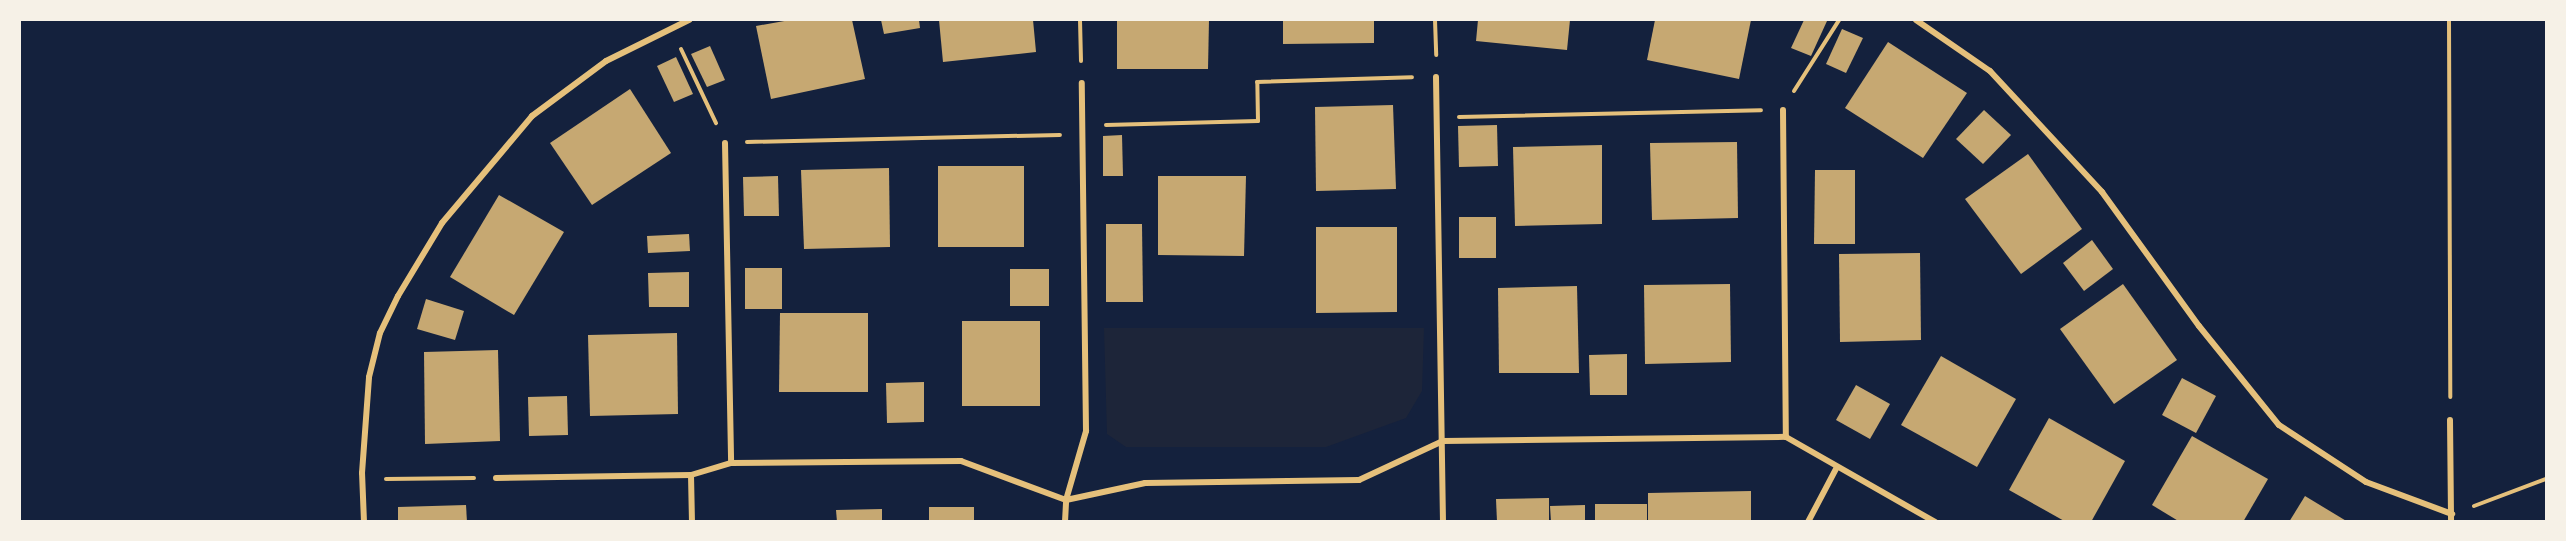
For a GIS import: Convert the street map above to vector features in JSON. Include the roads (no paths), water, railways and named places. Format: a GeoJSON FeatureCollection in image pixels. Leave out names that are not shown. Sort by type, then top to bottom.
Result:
{"type":"FeatureCollection","features":[{"type":"Feature","properties":{"kind":"street"},"geometry":{"type":"LineString","coordinates":[[364,522],[363,480],[369,377],[380,333],[442,223],[532,116],[606,61],[671,27],[690,20]]}},
{"type":"Feature","properties":{"kind":"street"},"geometry":{"type":"LineString","coordinates":[[1916,20],[1990,70],[2102,192],[2199,326],[2279,425],[2366,482],[2451,518],[2450,420]]}},
{"type":"Feature","properties":{"kind":"street"},"geometry":{"type":"LineString","coordinates":[[1436,77],[1443,522]]}},
{"type":"Feature","properties":{"kind":"street"},"geometry":{"type":"LineString","coordinates":[[1065,522],[1066,500],[1086,431],[1082,83]]}},
{"type":"Feature","properties":{"kind":"street"},"geometry":{"type":"LineString","coordinates":[[1783,110],[1786,437]]}},
{"type":"Feature","properties":{"kind":"street"},"geometry":{"type":"LineString","coordinates":[[725,143],[731,463]]}},
{"type":"Feature","properties":{"kind":"street"},"geometry":{"type":"LineString","coordinates":[[496,478],[691,475],[731,463],[961,461],[1066,500],[1145,483],[1359,480],[1443,441],[1786,437],[1935,522]]}},
{"type":"Feature","properties":{"kind":"street"},"geometry":{"type":"LineString","coordinates":[[1808,522],[1837,467]]}},
{"type":"Feature","properties":{"kind":"street"},"geometry":{"type":"LineString","coordinates":[[691,475],[692,522]]}}]}
